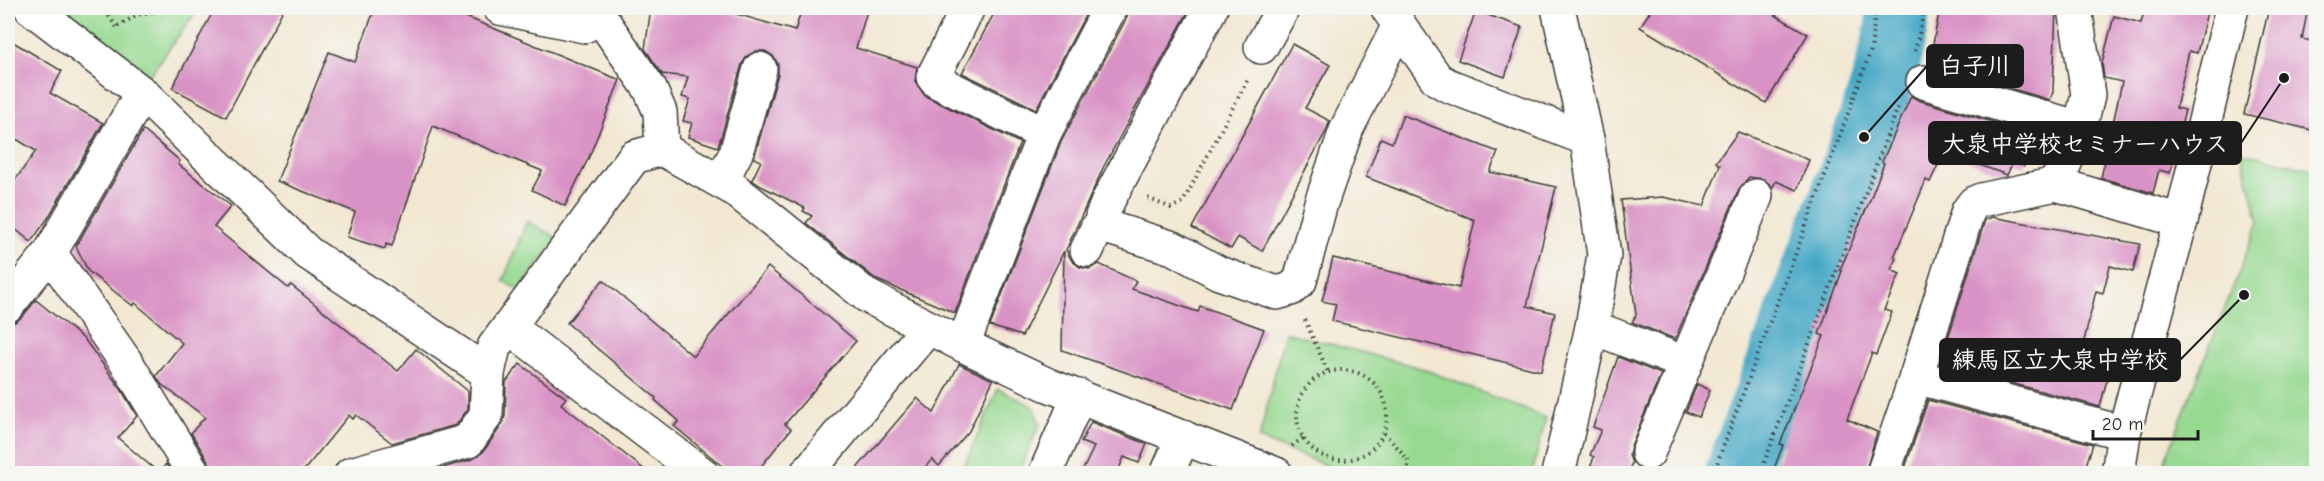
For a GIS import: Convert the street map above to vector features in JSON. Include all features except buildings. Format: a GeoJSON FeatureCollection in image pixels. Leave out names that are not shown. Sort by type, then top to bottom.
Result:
{"type":"FeatureCollection","features":[{"type":"Feature","properties":{"kind":"street"},"geometry":{"type":"LineString","coordinates":[[31,8],[142,93],[308,253],[488,373]]}},
{"type":"Feature","properties":{"kind":"street"},"geometry":{"type":"LineString","coordinates":[[500,8],[584,26],[599,13],[650,89],[660,112],[662,148]]}},
{"type":"Feature","properties":{"kind":"street"},"geometry":{"type":"LineString","coordinates":[[968,8],[933,77],[938,82],[1044,134]]}},
{"type":"Feature","properties":{"kind":"street"},"geometry":{"type":"LineString","coordinates":[[963,345],[1044,134],[1110,8]]}},
{"type":"Feature","properties":{"kind":"street"},"geometry":{"type":"LineString","coordinates":[[1211,8],[1118,182],[1095,237],[1109,228],[1173,248],[1219,273],[1277,293],[1291,289],[1300,281],[1321,203],[1347,128],[1393,16]]}},
{"type":"Feature","properties":{"kind":"street"},"geometry":{"type":"LineString","coordinates":[[1262,47],[1283,8]]}},
{"type":"Feature","properties":{"kind":"street"},"geometry":{"type":"LineString","coordinates":[[1558,8],[1587,139],[1604,255],[1592,327],[1558,474]]}},
{"type":"Feature","properties":{"kind":"street"},"geometry":{"type":"LineString","coordinates":[[2056,184],[2080,128],[2088,95],[2075,8]]}},
{"type":"Feature","properties":{"kind":"street"},"geometry":{"type":"LineString","coordinates":[[2118,474],[2124,433],[2181,221],[2232,8]]}},
{"type":"Feature","properties":{"kind":"street"},"geometry":{"type":"LineString","coordinates":[[1393,16],[1437,79],[1447,85],[1587,139]]}},
{"type":"Feature","properties":{"kind":"street"},"geometry":{"type":"LineString","coordinates":[[721,181],[736,153],[760,69]]}},
{"type":"Feature","properties":{"kind":"street"},"geometry":{"type":"LineString","coordinates":[[1912,80],[2080,128]]}},
{"type":"Feature","properties":{"kind":"street"},"geometry":{"type":"LineString","coordinates":[[8,305],[50,254],[142,93]]}},
{"type":"Feature","properties":{"kind":"street"},"geometry":{"type":"LineString","coordinates":[[371,471],[468,441],[486,415],[488,373],[494,347],[634,157],[662,148],[721,181],[771,216],[814,255],[867,296],[963,345],[1078,396],[1276,474]]}},
{"type":"Feature","properties":{"kind":"street"},"geometry":{"type":"LineString","coordinates":[[1883,474],[1968,211],[1974,203],[2056,184],[2181,221]]}},
{"type":"Feature","properties":{"kind":"street"},"geometry":{"type":"LineString","coordinates":[[1648,453],[1756,196]]}},
{"type":"Feature","properties":{"kind":"street"},"geometry":{"type":"LineString","coordinates":[[50,254],[128,365],[194,474]]}},
{"type":"Feature","properties":{"kind":"street"},"geometry":{"type":"LineString","coordinates":[[509,327],[702,474]]}},
{"type":"Feature","properties":{"kind":"street"},"geometry":{"type":"LineString","coordinates":[[1592,327],[1685,363]]}},
{"type":"Feature","properties":{"kind":"street"},"geometry":{"type":"LineString","coordinates":[[806,474],[928,328]]}},
{"type":"Feature","properties":{"kind":"street"},"geometry":{"type":"LineString","coordinates":[[1916,377],[2124,433]]}},
{"type":"Feature","properties":{"kind":"street"},"geometry":{"type":"LineString","coordinates":[[1045,474],[1078,396]]}},
{"type":"Feature","properties":{"kind":"street"},"geometry":{"type":"LineString","coordinates":[[1167,474],[1183,437]]}},
{"type":"Feature","properties":{"kind":"path"},"geometry":{"type":"LineString","coordinates":[[117,26],[137,15],[152,12],[155,8]]}},
{"type":"Feature","properties":{"kind":"path"},"geometry":{"type":"LineString","coordinates":[[1713,474],[1867,60],[1876,8]]}},
{"type":"Feature","properties":{"kind":"path"},"geometry":{"type":"LineString","coordinates":[[1760,474],[1912,80],[1925,8]]}},
{"type":"Feature","properties":{"kind":"path"},"geometry":{"type":"LineString","coordinates":[[1118,182],[1164,206],[1171,208],[1183,202],[1258,61],[1262,47]]}},
{"type":"Feature","properties":{"kind":"path"},"geometry":{"type":"LineString","coordinates":[[1291,289],[1328,372]]}},
{"type":"Feature","properties":{"kind":"path"},"geometry":{"type":"LineString","coordinates":[[1345,370],[1362,374],[1376,385],[1385,399],[1388,416],[1384,433],[1374,447],[1362,456],[1348,460],[1333,460],[1308,445],[1301,433],[1298,405],[1304,392],[1313,381],[1328,372],[1345,370]]}},
{"type":"Feature","properties":{"kind":"path"},"geometry":{"type":"LineString","coordinates":[[1384,433],[1408,459],[1408,474]]}},
{"type":"Feature","properties":{"kind":"green space"},"geometry":{"type":"Polygon","coordinates":[[[59,8],[199,8],[149,76],[59,8]]]}},
{"type":"Feature","properties":{"kind":"green space"},"geometry":{"type":"Polygon","coordinates":[[[2241,152],[2316,170],[2316,473],[2160,473],[2259,221],[2241,152]]]}},
{"type":"Feature","properties":{"kind":"green space"},"geometry":{"type":"Polygon","coordinates":[[[527,221],[558,238],[519,290],[503,281],[527,221]]]}},
{"type":"Feature","properties":{"kind":"green space"},"geometry":{"type":"Polygon","coordinates":[[[1285,332],[1421,368],[1546,418],[1532,473],[1345,473],[1259,439],[1285,332]]]}},
{"type":"Feature","properties":{"kind":"green space"},"geometry":{"type":"Polygon","coordinates":[[[998,389],[1033,406],[1040,424],[1018,473],[961,473],[998,389]]]}},
{"type":"Feature","properties":{"kind":"waterway"},"geometry":{"type":"LineString","coordinates":[[1736,474],[1870,121],[1890,57],[1899,8]]}},
{"type":"Feature","properties":{"kind":"place","name":"大泉中学校セミナーハウス"},"geometry":{"type":"Point","coordinates":[2284,78]}},
{"type":"Feature","properties":{"kind":"place","name":"白子川"},"geometry":{"type":"Point","coordinates":[1864,137]}},
{"type":"Feature","properties":{"kind":"place","name":"練馬区立大泉中学校"},"geometry":{"type":"Point","coordinates":[2244,295]}}]}
